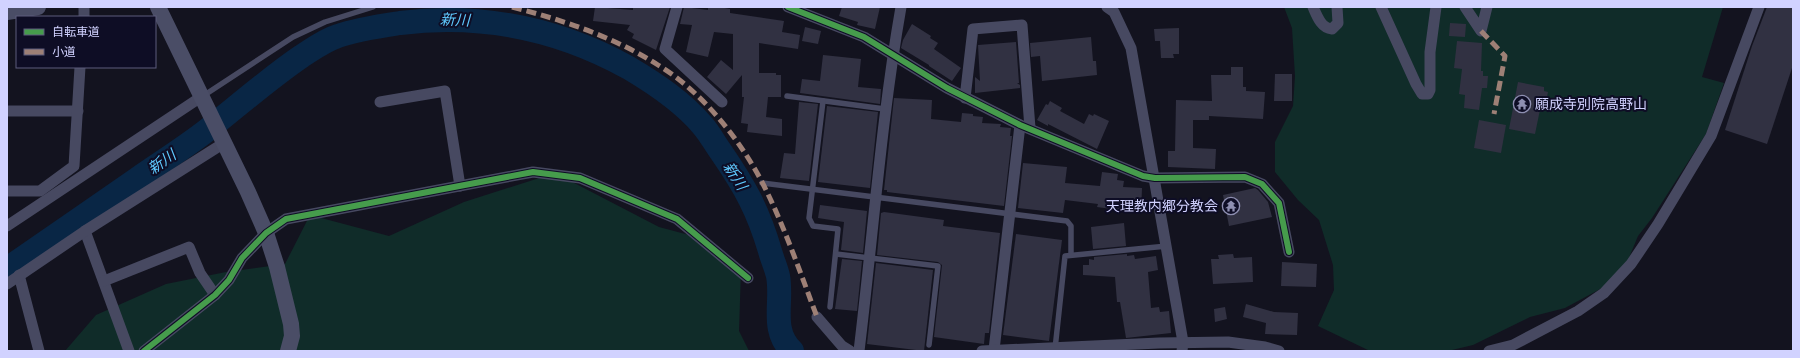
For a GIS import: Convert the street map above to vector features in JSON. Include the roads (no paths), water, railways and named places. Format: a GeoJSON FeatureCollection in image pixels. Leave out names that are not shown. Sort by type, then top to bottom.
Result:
{"type":"FeatureCollection","features":[{"type":"Feature","properties":{"kind":"street"},"geometry":{"type":"LineString","coordinates":[[7,12],[38,7]]}},
{"type":"Feature","properties":{"kind":"street"},"geometry":{"type":"LineString","coordinates":[[158,7],[248,192],[266,233],[277,267],[291,324],[292,336],[288,351]]}},
{"type":"Feature","properties":{"kind":"street"},"geometry":{"type":"LineString","coordinates":[[676,7],[665,49],[722,102]]}},
{"type":"Feature","properties":{"kind":"street"},"geometry":{"type":"LineString","coordinates":[[788,7],[864,37],[893,53],[965,98],[1025,126],[1143,176],[1155,178],[1244,177],[1262,184],[1279,203],[1289,252]]}},
{"type":"Feature","properties":{"kind":"street"},"geometry":{"type":"LineString","coordinates":[[860,351],[871,258],[885,110],[901,7]]}},
{"type":"Feature","properties":{"kind":"street"},"geometry":{"type":"LineString","coordinates":[[1107,7],[1114,12],[1131,48],[1167,246],[1183,347]]}},
{"type":"Feature","properties":{"kind":"street"},"geometry":{"type":"LineString","coordinates":[[1313,7],[1323,25],[1332,29],[1338,23],[1337,7]]}},
{"type":"Feature","properties":{"kind":"street"},"geometry":{"type":"LineString","coordinates":[[1381,7],[1416,84],[1424,95],[1428,94],[1430,90],[1430,52],[1436,7]]}},
{"type":"Feature","properties":{"kind":"street"},"geometry":{"type":"LineString","coordinates":[[1464,7],[1481,31],[1487,7]]}},
{"type":"Feature","properties":{"kind":"street"},"geometry":{"type":"LineString","coordinates":[[1489,351],[1513,345],[1578,312],[1604,293],[1632,264],[1711,136],[1758,7]]}},
{"type":"Feature","properties":{"kind":"street"},"geometry":{"type":"LineString","coordinates":[[965,98],[973,29],[1022,25],[1025,126],[1010,214],[994,350]]}},
{"type":"Feature","properties":{"kind":"street"},"geometry":{"type":"LineString","coordinates":[[7,191],[40,191],[74,166],[80,68]]}},
{"type":"Feature","properties":{"kind":"street"},"geometry":{"type":"LineString","coordinates":[[380,102],[445,91],[460,186]]}},
{"type":"Feature","properties":{"kind":"street"},"geometry":{"type":"LineString","coordinates":[[7,226],[202,99]]}},
{"type":"Feature","properties":{"kind":"street"},"geometry":{"type":"LineString","coordinates":[[7,111],[78,112]]}},
{"type":"Feature","properties":{"kind":"street"},"geometry":{"type":"LineString","coordinates":[[7,284],[85,231],[223,142]]}},
{"type":"Feature","properties":{"kind":"street"},"geometry":{"type":"LineString","coordinates":[[144,351],[215,295],[229,280],[242,258],[266,233],[286,219],[533,172],[580,178],[677,219],[748,278]]}},
{"type":"Feature","properties":{"kind":"street"},"geometry":{"type":"LineString","coordinates":[[85,231],[129,351]]}},
{"type":"Feature","properties":{"kind":"street"},"geometry":{"type":"LineString","coordinates":[[104,281],[189,247],[200,273],[215,295]]}},
{"type":"Feature","properties":{"kind":"street"},"geometry":{"type":"LineString","coordinates":[[19,276],[39,351]]}},
{"type":"Feature","properties":{"kind":"street"},"geometry":{"type":"LineString","coordinates":[[818,317],[842,346],[850,351]]}},
{"type":"Feature","properties":{"kind":"street"},"geometry":{"type":"LineString","coordinates":[[982,351],[1183,347],[1228,342],[1265,346],[1279,351]]}},
{"type":"Feature","properties":{"kind":"lane"},"geometry":{"type":"LineString","coordinates":[[202,99],[293,37],[325,22],[373,7]]}},
{"type":"Feature","properties":{"kind":"lane"},"geometry":{"type":"LineString","coordinates":[[787,96],[885,110]]}},
{"type":"Feature","properties":{"kind":"lane"},"geometry":{"type":"LineString","coordinates":[[823,101],[809,218],[813,226],[838,229],[830,307]]}},
{"type":"Feature","properties":{"kind":"lane"},"geometry":{"type":"LineString","coordinates":[[762,182],[1067,221],[1071,226],[1071,255]]}},
{"type":"Feature","properties":{"kind":"lane"},"geometry":{"type":"LineString","coordinates":[[1055,349],[1065,256],[1167,246]]}},
{"type":"Feature","properties":{"kind":"lane"},"geometry":{"type":"LineString","coordinates":[[836,254],[938,266],[929,345]]}},
{"type":"Feature","properties":{"kind":"waterway","name":"新川"},"geometry":{"type":"LineString","coordinates":[[7,269],[206,131],[277,74],[328,40],[353,31],[400,23],[430,20],[490,22],[547,34],[602,54],[629,68],[659,87],[678,101],[695,117],[708,132],[737,176],[761,223],[778,276],[779,325],[781,334],[785,343],[792,351]]}},
{"type":"Feature","properties":{"kind":"place","name":"願成寺別院高野山"},"geometry":{"type":"Point","coordinates":[1522,104]}},
{"type":"Feature","properties":{"kind":"place","name":"天理教内郷分教会"},"geometry":{"type":"Point","coordinates":[1231,206]}}]}
